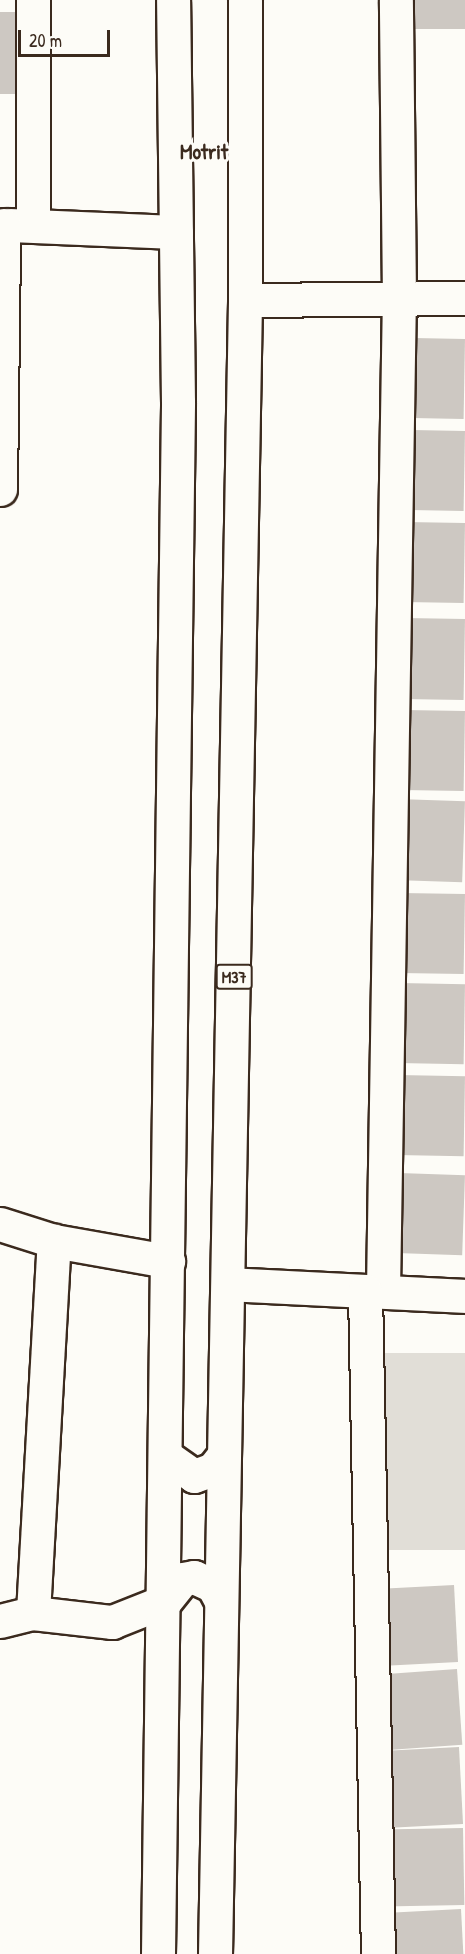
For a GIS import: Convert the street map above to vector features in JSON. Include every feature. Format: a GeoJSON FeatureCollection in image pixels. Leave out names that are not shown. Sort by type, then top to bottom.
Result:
{"type":"FeatureCollection","features":[{"type":"Feature","properties":{"kind":"main road"},"geometry":{"type":"LineString","coordinates":[[0,489],[12,224],[33,0]]}},
{"type":"Feature","properties":{"kind":"main road"},"geometry":{"type":"LineString","coordinates":[[158,1954],[167,1457],[176,232],[173,0]]}},
{"type":"Feature","properties":{"kind":"main road","name":"M37"},"geometry":{"type":"LineString","coordinates":[[215,1954],[245,300],[245,0]]}},
{"type":"Feature","properties":{"kind":"main road"},"geometry":{"type":"LineString","coordinates":[[378,1954],[374,1291],[399,298],[396,0]]}},
{"type":"Feature","properties":{"kind":"main road"},"geometry":{"type":"LineString","coordinates":[[12,224],[176,232]]}},
{"type":"Feature","properties":{"kind":"main road"},"geometry":{"type":"LineString","coordinates":[[245,300],[465,298]]}},
{"type":"Feature","properties":{"kind":"main road"},"geometry":{"type":"LineString","coordinates":[[0,1224],[54,1241],[168,1261]]}},
{"type":"Feature","properties":{"kind":"main road"},"geometry":{"type":"LineString","coordinates":[[33,1613],[54,1241]]}},
{"type":"Feature","properties":{"kind":"main road"},"geometry":{"type":"LineString","coordinates":[[228,1284],[465,1296]]}},
{"type":"Feature","properties":{"kind":"main road"},"geometry":{"type":"LineString","coordinates":[[167,1457],[194,1476],[205,1475],[223,1456]]}},
{"type":"Feature","properties":{"kind":"main road"},"geometry":{"type":"LineString","coordinates":[[0,1621],[33,1613],[112,1622],[165,1601],[183,1579],[194,1577],[213,1586],[221,1601]]}},
{"type":"Feature","properties":{"kind":"shaded area"},"geometry":{"type":"Polygon","coordinates":[[[378,1353],[465,1353],[465,1550],[378,1550],[378,1353]]]}},
{"type":"Feature","properties":{"kind":"building"},"geometry":{"type":"Polygon","coordinates":[[[410,0],[465,0],[465,29],[410,29],[410,0]]]}},
{"type":"Feature","properties":{"kind":"building"},"geometry":{"type":"Polygon","coordinates":[[[0,12],[15,12],[15,94],[0,94],[0,12]]]}},
{"type":"Feature","properties":{"kind":"building"},"geometry":{"type":"Polygon","coordinates":[[[414,338],[465,339],[464,419],[413,418],[414,338]]]}},
{"type":"Feature","properties":{"kind":"building"},"geometry":{"type":"Polygon","coordinates":[[[412,430],[465,431],[464,511],[411,510],[412,430]]]}},
{"type":"Feature","properties":{"kind":"building"},"geometry":{"type":"Polygon","coordinates":[[[406,522],[465,523],[464,603],[405,602],[406,522]]]}},
{"type":"Feature","properties":{"kind":"building"},"geometry":{"type":"Polygon","coordinates":[[[405,618],[465,619],[464,700],[404,699],[405,618]]]}},
{"type":"Feature","properties":{"kind":"building"},"geometry":{"type":"Polygon","coordinates":[[[404,710],[465,711],[464,791],[403,790],[404,710]]]}},
{"type":"Feature","properties":{"kind":"building"},"geometry":{"type":"Polygon","coordinates":[[[397,799],[465,801],[462,882],[394,880],[397,799]]]}},
{"type":"Feature","properties":{"kind":"building"},"geometry":{"type":"Polygon","coordinates":[[[401,893],[465,894],[464,974],[400,973],[401,893]]]}},
{"type":"Feature","properties":{"kind":"building"},"geometry":{"type":"Polygon","coordinates":[[[399,983],[465,984],[464,1064],[398,1063],[399,983]]]}},
{"type":"Feature","properties":{"kind":"building"},"geometry":{"type":"Polygon","coordinates":[[[398,1075],[465,1076],[464,1156],[397,1155],[398,1075]]]}},
{"type":"Feature","properties":{"kind":"building"},"geometry":{"type":"Polygon","coordinates":[[[399,1173],[465,1175],[462,1255],[396,1253],[399,1173]]]}},
{"type":"Feature","properties":{"kind":"building"},"geometry":{"type":"Polygon","coordinates":[[[454,1585],[458,1662],[376,1666],[372,1589],[454,1585]]]}},
{"type":"Feature","properties":{"kind":"building"},"geometry":{"type":"Polygon","coordinates":[[[457,1669],[462,1745],[381,1750],[376,1675],[457,1669]]]}},
{"type":"Feature","properties":{"kind":"building"},"geometry":{"type":"Polygon","coordinates":[[[459,1747],[463,1824],[381,1828],[377,1751],[459,1747]]]}},
{"type":"Feature","properties":{"kind":"building"},"geometry":{"type":"Polygon","coordinates":[[[463,1828],[464,1905],[383,1906],[382,1829],[463,1828]]]}},
{"type":"Feature","properties":{"kind":"building"},"geometry":{"type":"Polygon","coordinates":[[[461,1909],[463,1954],[382,1954],[380,1913],[461,1909]]]}},
{"type":"Feature","properties":{"kind":"district","name":"Motrit"},"geometry":{"type":"Point","coordinates":[204,152]}}]}
